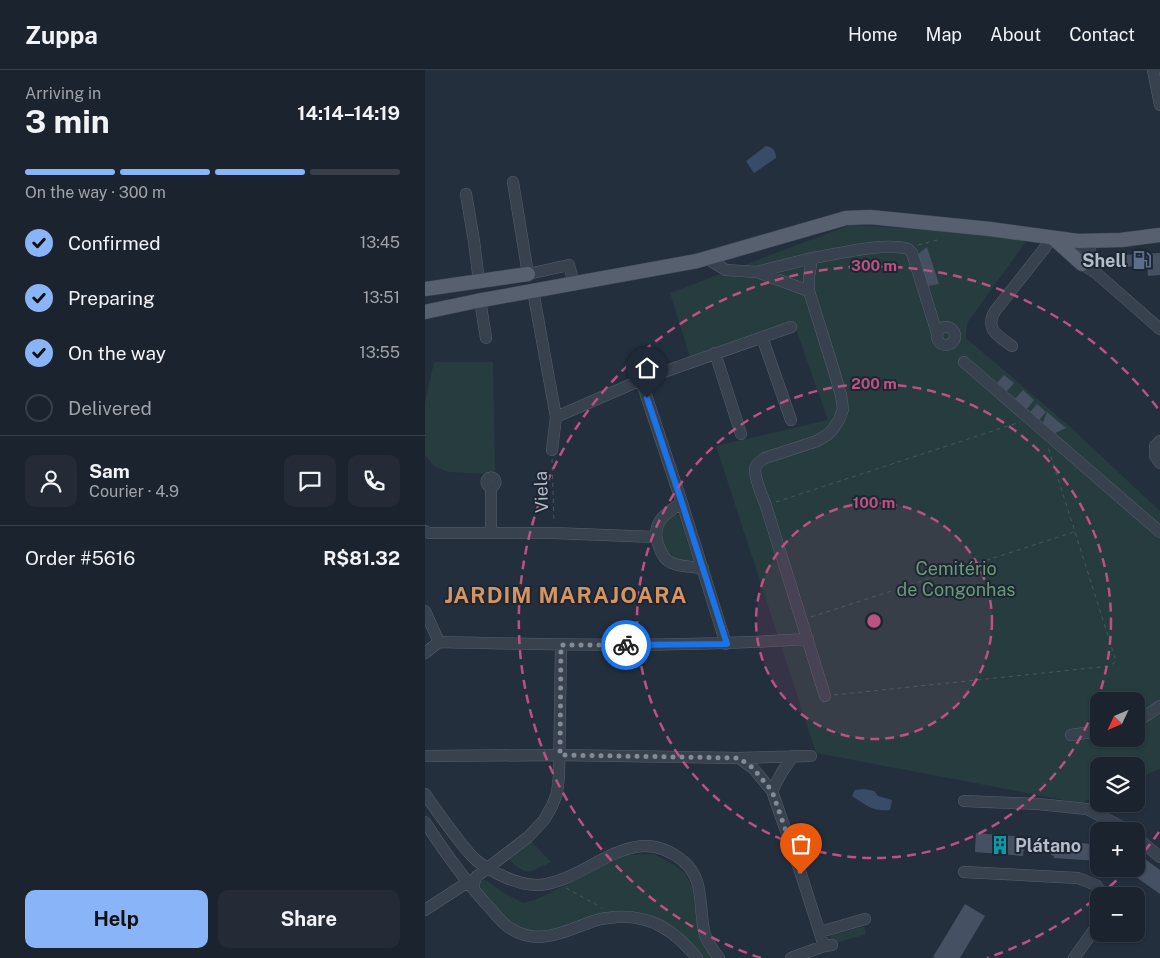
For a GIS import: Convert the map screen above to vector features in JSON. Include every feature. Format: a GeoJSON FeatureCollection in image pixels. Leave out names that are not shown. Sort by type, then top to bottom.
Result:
{"type":"FeatureCollection","features":[{"type":"Feature","properties":{"kind":"main road"},"geometry":{"type":"LineString","coordinates":[[425,312],[480,300],[697,261],[846,218],[870,217],[990,228],[1084,241],[1121,240],[1160,235]]}},
{"type":"Feature","properties":{"kind":"main road"},"geometry":{"type":"LineString","coordinates":[[1052,238],[1082,264]]}},
{"type":"Feature","properties":{"kind":"main road"},"geometry":{"type":"LineString","coordinates":[[519,294],[525,286],[528,274]]}},
{"type":"Feature","properties":{"kind":"main road"},"geometry":{"type":"LineString","coordinates":[[425,288],[528,274],[537,281],[567,285]]}},
{"type":"Feature","properties":{"kind":"street"},"geometry":{"type":"LineString","coordinates":[[1153,70],[1160,105]]}},
{"type":"Feature","properties":{"kind":"street"},"geometry":{"type":"LineString","coordinates":[[513,182],[528,274],[569,265],[567,285]]}},
{"type":"Feature","properties":{"kind":"street"},"geometry":{"type":"LineString","coordinates":[[466,194],[479,281]]}},
{"type":"Feature","properties":{"kind":"street"},"geometry":{"type":"LineString","coordinates":[[1012,346],[992,329],[991,318],[1052,238]]}},
{"type":"Feature","properties":{"kind":"street"},"geometry":{"type":"LineString","coordinates":[[1084,241],[1080,258],[1082,264],[1160,329]]}},
{"type":"Feature","properties":{"kind":"street"},"geometry":{"type":"LineString","coordinates":[[1084,241],[1089,260],[1096,274]]}},
{"type":"Feature","properties":{"kind":"street"},"geometry":{"type":"LineString","coordinates":[[757,272],[812,258],[869,249],[889,247],[908,249],[912,253],[937,333]]}},
{"type":"Feature","properties":{"kind":"street"},"geometry":{"type":"LineString","coordinates":[[706,258],[726,270],[757,272],[809,291]]}},
{"type":"Feature","properties":{"kind":"street"},"geometry":{"type":"LineString","coordinates":[[812,258],[809,291],[834,371],[843,409],[839,420],[827,435],[817,441],[765,458],[756,465],[755,475],[825,696]]}},
{"type":"Feature","properties":{"kind":"street"},"geometry":{"type":"LineString","coordinates":[[533,291],[556,417],[552,450]]}},
{"type":"Feature","properties":{"kind":"street"},"geometry":{"type":"LineString","coordinates":[[480,300],[486,338]]}},
{"type":"Feature","properties":{"kind":"street"},"geometry":{"type":"LineString","coordinates":[[556,417],[641,380],[791,327]]}},
{"type":"Feature","properties":{"kind":"street"},"geometry":{"type":"LineString","coordinates":[[762,337],[791,420]]}},
{"type":"Feature","properties":{"kind":"street"},"geometry":{"type":"LineString","coordinates":[[715,353],[741,434]]}},
{"type":"Feature","properties":{"kind":"street"},"geometry":{"type":"LineString","coordinates":[[964,362],[1160,532]]}},
{"type":"Feature","properties":{"kind":"street"},"geometry":{"type":"LineString","coordinates":[[641,380],[727,644]]}},
{"type":"Feature","properties":{"kind":"street"},"geometry":{"type":"LineString","coordinates":[[1160,441],[1155,446],[1155,456],[1160,463]]}},
{"type":"Feature","properties":{"kind":"street"},"geometry":{"type":"LineString","coordinates":[[491,486],[491,533]]}},
{"type":"Feature","properties":{"kind":"street"},"geometry":{"type":"LineString","coordinates":[[682,503],[664,515],[659,523],[655,537],[662,554],[672,564],[703,568]]}},
{"type":"Feature","properties":{"kind":"street"},"geometry":{"type":"LineString","coordinates":[[425,544],[427,532],[554,533],[655,537]]}},
{"type":"Feature","properties":{"kind":"street"},"geometry":{"type":"LineString","coordinates":[[425,611],[439,642]]}},
{"type":"Feature","properties":{"kind":"street"},"geometry":{"type":"LineString","coordinates":[[425,654],[439,642],[561,645],[727,644],[808,639]]}},
{"type":"Feature","properties":{"kind":"street"},"geometry":{"type":"LineString","coordinates":[[425,910],[471,886],[476,877],[528,837],[544,820],[552,806],[557,793],[560,755],[561,645]]}},
{"type":"Feature","properties":{"kind":"street"},"geometry":{"type":"LineString","coordinates":[[1145,716],[1160,706]]}},
{"type":"Feature","properties":{"kind":"street"},"geometry":{"type":"LineString","coordinates":[[1071,735],[1090,732]]}},
{"type":"Feature","properties":{"kind":"street"},"geometry":{"type":"LineString","coordinates":[[425,756],[560,755],[739,758],[811,756]]}},
{"type":"Feature","properties":{"kind":"street"},"geometry":{"type":"LineString","coordinates":[[772,791],[793,756]]}},
{"type":"Feature","properties":{"kind":"street"},"geometry":{"type":"LineString","coordinates":[[739,758],[753,768],[772,791],[820,932],[828,945],[791,958]]}},
{"type":"Feature","properties":{"kind":"street"},"geometry":{"type":"LineString","coordinates":[[425,794],[467,852],[487,868],[520,883],[536,885],[555,882],[622,850],[635,846],[655,846],[671,852],[692,870],[697,879],[705,935],[719,958]]}},
{"type":"Feature","properties":{"kind":"street"},"geometry":{"type":"LineString","coordinates":[[964,800],[1087,809],[1112,822]]}},
{"type":"Feature","properties":{"kind":"street"},"geometry":{"type":"LineString","coordinates":[[425,822],[471,886],[506,925],[516,932],[528,936],[550,936],[604,918],[640,918],[656,923],[674,934],[697,958]]}},
{"type":"Feature","properties":{"kind":"street"},"geometry":{"type":"LineString","coordinates":[[1145,844],[1160,857]]}},
{"type":"Feature","properties":{"kind":"street"},"geometry":{"type":"LineString","coordinates":[[964,872],[1079,878],[1097,887]]}},
{"type":"Feature","properties":{"kind":"street"},"geometry":{"type":"LineString","coordinates":[[820,932],[865,919]]}},
{"type":"Feature","properties":{"kind":"street"},"geometry":{"type":"LineString","coordinates":[[1074,958],[1090,936]]}},
{"type":"Feature","properties":{"kind":"path"},"geometry":{"type":"LineString","coordinates":[[924,243],[937,240]]}},
{"type":"Feature","properties":{"kind":"path"},"geometry":{"type":"LineString","coordinates":[[766,506],[1029,419]]}},
{"type":"Feature","properties":{"kind":"path"},"geometry":{"type":"LineString","coordinates":[[825,696],[1110,666],[1116,661],[1043,432]]}},
{"type":"Feature","properties":{"kind":"path","name":"Viela"},"geometry":{"type":"LineString","coordinates":[[552,450],[554,533]]}},
{"type":"Feature","properties":{"kind":"path"},"geometry":{"type":"LineString","coordinates":[[802,620],[1075,532]]}},
{"type":"Feature","properties":{"kind":"path"},"geometry":{"type":"LineString","coordinates":[[555,882],[603,908]]}},
{"type":"Feature","properties":{"kind":"green space","name":"Cemitério de Congonhas"},"geometry":{"type":"Polygon","coordinates":[[[850,225],[923,229],[1027,240],[968,322],[966,338],[1068,425],[1160,511],[1160,769],[1145,775],[1145,757],[1090,757],[1090,799],[1080,803],[816,753],[716,446],[828,420],[793,321],[690,357],[670,293],[850,225]]]}},
{"type":"Feature","properties":{"kind":"green space"},"geometry":{"type":"Polygon","coordinates":[[[434,362],[493,362],[495,476],[448,472],[434,466],[425,455],[425,403],[434,362]]]}},
{"type":"Feature","properties":{"kind":"green space"},"geometry":{"type":"Polygon","coordinates":[[[674,513],[679,515],[694,563],[670,559],[659,540],[661,522],[674,513]]]}},
{"type":"Feature","properties":{"kind":"green space"},"geometry":{"type":"Polygon","coordinates":[[[530,840],[551,862],[533,870],[524,871],[509,859],[530,840]]]}},
{"type":"Feature","properties":{"kind":"green space"},"geometry":{"type":"Polygon","coordinates":[[[654,854],[685,873],[692,887],[699,924],[715,958],[702,958],[654,919],[572,925],[547,931],[529,931],[505,921],[479,888],[480,882],[486,880],[504,893],[523,903],[537,899],[622,855],[654,854]]]}},
{"type":"Feature","properties":{"kind":"green space"},"geometry":{"type":"Polygon","coordinates":[[[864,926],[866,934],[833,944],[830,936],[864,926]]]}},
{"type":"Feature","properties":{"kind":"water"},"geometry":{"type":"Polygon","coordinates":[[[766,146],[774,150],[776,158],[754,173],[746,161],[766,146]]]}},
{"type":"Feature","properties":{"kind":"water"},"geometry":{"type":"Polygon","coordinates":[[[855,790],[874,791],[878,796],[892,800],[890,810],[874,809],[852,796],[855,790]]]}},
{"type":"Feature","properties":{"kind":"building"},"geometry":{"type":"Polygon","coordinates":[[[927,247],[939,284],[928,286],[917,255],[927,247]]]}},
{"type":"Feature","properties":{"kind":"building","name":"Shell"},"geometry":{"type":"Polygon","coordinates":[[[1160,253],[1160,275],[1148,276],[1147,265],[1124,267],[1123,255],[1160,253]]]}},
{"type":"Feature","properties":{"kind":"building"},"geometry":{"type":"Polygon","coordinates":[[[1004,375],[1014,383],[1007,391],[997,383],[1004,375]]]}},
{"type":"Feature","properties":{"kind":"building"},"geometry":{"type":"Polygon","coordinates":[[[1023,390],[1034,400],[1026,410],[1014,400],[1023,390]]]}},
{"type":"Feature","properties":{"kind":"building"},"geometry":{"type":"Polygon","coordinates":[[[1037,404],[1046,412],[1039,420],[1030,412],[1037,404]]]}},
{"type":"Feature","properties":{"kind":"building"},"geometry":{"type":"Polygon","coordinates":[[[1047,412],[1066,428],[1053,434],[1042,425],[1047,412]]]}},
{"type":"Feature","properties":{"kind":"building","name":"Plátano"},"geometry":{"type":"Polygon","coordinates":[[[976,833],[1025,837],[1023,856],[975,852],[976,833]]]}},
{"type":"Feature","properties":{"kind":"building"},"geometry":{"type":"Polygon","coordinates":[[[1054,840],[1090,844],[1090,860],[1054,858],[1051,855],[1054,840]]]}},
{"type":"Feature","properties":{"kind":"building"},"geometry":{"type":"Polygon","coordinates":[[[1145,859],[1160,870],[1160,894],[1136,877],[1145,877],[1145,859]]]}},
{"type":"Feature","properties":{"kind":"building"},"geometry":{"type":"Polygon","coordinates":[[[965,904],[985,916],[960,958],[933,957],[965,904]]]}},
{"type":"Feature","properties":{"kind":"way so far"},"geometry":{"type":"LineString","coordinates":[[626,645],[561,645],[560,755],[739,758],[753,768],[772,791],[801,874]]}},
{"type":"Feature","properties":{"kind":"place","name":"Shell"},"geometry":{"type":"Point","coordinates":[1142,260]}},
{"type":"Feature","properties":{"kind":"place","name":"Plátano"},"geometry":{"type":"Point","coordinates":[1000,845]}},
{"type":"Feature","properties":{"kind":"district","name":"JARDIM MARAJOARA"},"geometry":{"type":"Point","coordinates":[566,595]}},
{"type":"Feature","properties":{"kind":"route"},"geometry":{"type":"LineString","coordinates":[[626,645],[727,644],[647,398]]}}]}
